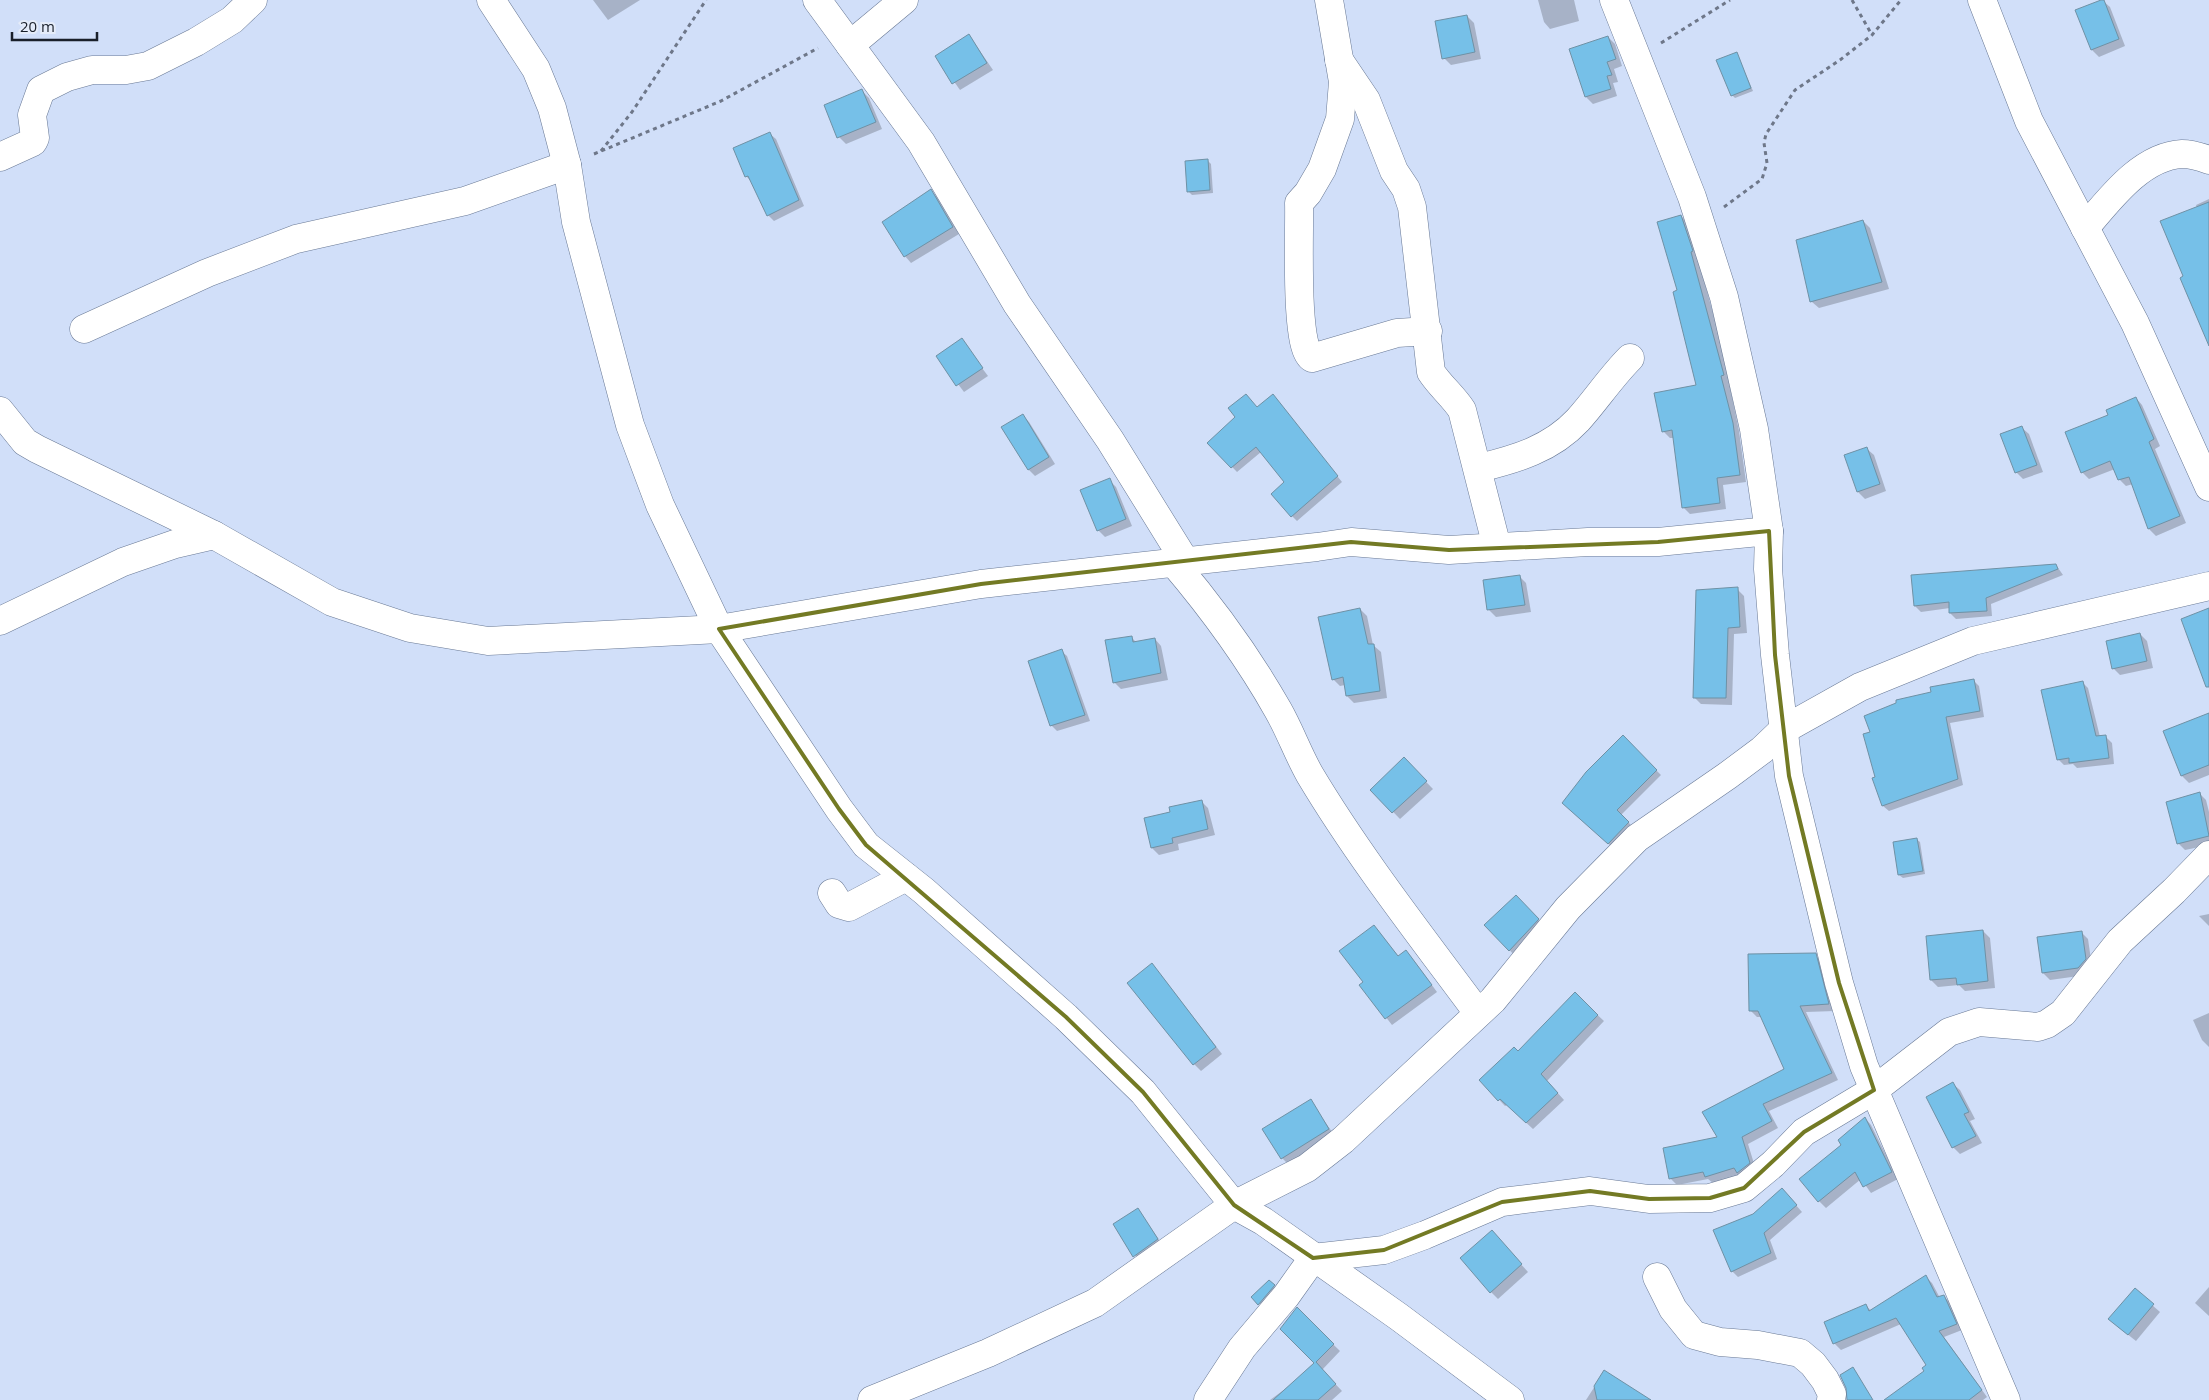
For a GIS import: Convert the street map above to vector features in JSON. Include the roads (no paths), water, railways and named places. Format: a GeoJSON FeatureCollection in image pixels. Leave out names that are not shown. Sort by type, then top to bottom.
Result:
{"type":"FeatureCollection","features":[{"type":"Feature","properties":{"kind":"street"},"geometry":{"type":"LineString","coordinates":[[0,157],[33,142],[32,115],[40,90],[67,77],[92,70],[126,70],[148,66],[196,42],[232,20],[253,0]]}},
{"type":"Feature","properties":{"kind":"street"},"geometry":{"type":"LineString","coordinates":[[492,0],[536,69],[552,108],[568,165],[576,222],[630,425],[660,505],[718,629],[839,809],[866,845],[906,877],[1066,1017],[1143,1092],[1234,1204],[1262,1221],[1399,1317],[1510,1400]]}},
{"type":"Feature","properties":{"kind":"street"},"geometry":{"type":"LineString","coordinates":[[818,0],[921,142],[1017,304],[1110,440],[1179,562],[1249,662],[1279,712],[1310,773],[1336,815],[1478,1013]]}},
{"type":"Feature","properties":{"kind":"street"},"geometry":{"type":"LineString","coordinates":[[846,40],[904,0]]}},
{"type":"Feature","properties":{"kind":"street"},"geometry":{"type":"LineString","coordinates":[[1328,0],[1343,82],[1340,119],[1322,170],[1308,193],[1299,203],[1300,317],[1305,352],[1312,358],[1397,333],[1428,330]]}},
{"type":"Feature","properties":{"kind":"street"},"geometry":{"type":"LineString","coordinates":[[1614,0],[1692,196],[1724,297],[1754,429],[1769,531],[1768,569],[1789,776],[1839,983],[1864,1066],[2006,1400]]}},
{"type":"Feature","properties":{"kind":"street"},"geometry":{"type":"LineString","coordinates":[[1982,0],[2029,121],[2135,322],[2209,487]]}},
{"type":"Feature","properties":{"kind":"street"},"geometry":{"type":"LineString","coordinates":[[1339,60],[1366,100],[1394,171],[1406,189],[1412,207],[1428,330],[1431,372],[1438,384],[1452,396],[1462,410],[1479,468],[1497,547]]}},
{"type":"Feature","properties":{"kind":"street"},"geometry":{"type":"LineString","coordinates":[[2085,228],[2118,190],[2147,166],[2166,157],[2183,154],[2209,160]]}},
{"type":"Feature","properties":{"kind":"street"},"geometry":{"type":"LineString","coordinates":[[84,329],[208,273],[296,238],[464,201],[568,165]]}},
{"type":"Feature","properties":{"kind":"street"},"geometry":{"type":"LineString","coordinates":[[1479,468],[1515,460],[1536,451],[1556,438],[1578,420],[1611,377],[1630,358]]}},
{"type":"Feature","properties":{"kind":"street"},"geometry":{"type":"LineString","coordinates":[[0,412],[18,434],[37,449],[214,535],[332,602],[410,628],[488,641],[718,629],[981,584],[1351,542],[1449,550],[1588,542],[1658,542],[1769,531]]}},
{"type":"Feature","properties":{"kind":"street"},"geometry":{"type":"LineString","coordinates":[[0,621],[124,562],[175,544],[214,535]]}},
{"type":"Feature","properties":{"kind":"street"},"geometry":{"type":"LineString","coordinates":[[872,1400],[988,1353],[1095,1303],[1234,1204],[1307,1168],[1336,1146],[1492,1000],[1568,908],[1637,838],[1727,776],[1762,750],[1783,730],[1860,686],[1973,641],[2209,586]]}},
{"type":"Feature","properties":{"kind":"street"},"geometry":{"type":"LineString","coordinates":[[1208,1400],[1242,1348],[1286,1296],[1313,1258],[1384,1250],[1425,1236],[1502,1202],[1590,1191],[1649,1199],[1710,1198],[1744,1188],[1773,1164],[1804,1132],[1874,1090],[1949,1032],[1962,1026],[1979,1022],[2038,1027],[2047,1024],[2063,1013],[2120,941],[2174,892],[2209,855]]}},
{"type":"Feature","properties":{"kind":"street"},"geometry":{"type":"LineString","coordinates":[[832,892],[839,904],[849,907],[906,877]]}},
{"type":"Feature","properties":{"kind":"street"},"geometry":{"type":"LineString","coordinates":[[1657,1277],[1672,1309],[1694,1335],[1720,1342],[1758,1345],[1800,1353],[1813,1364],[1825,1380],[1832,1394],[1831,1400]]}}]}
